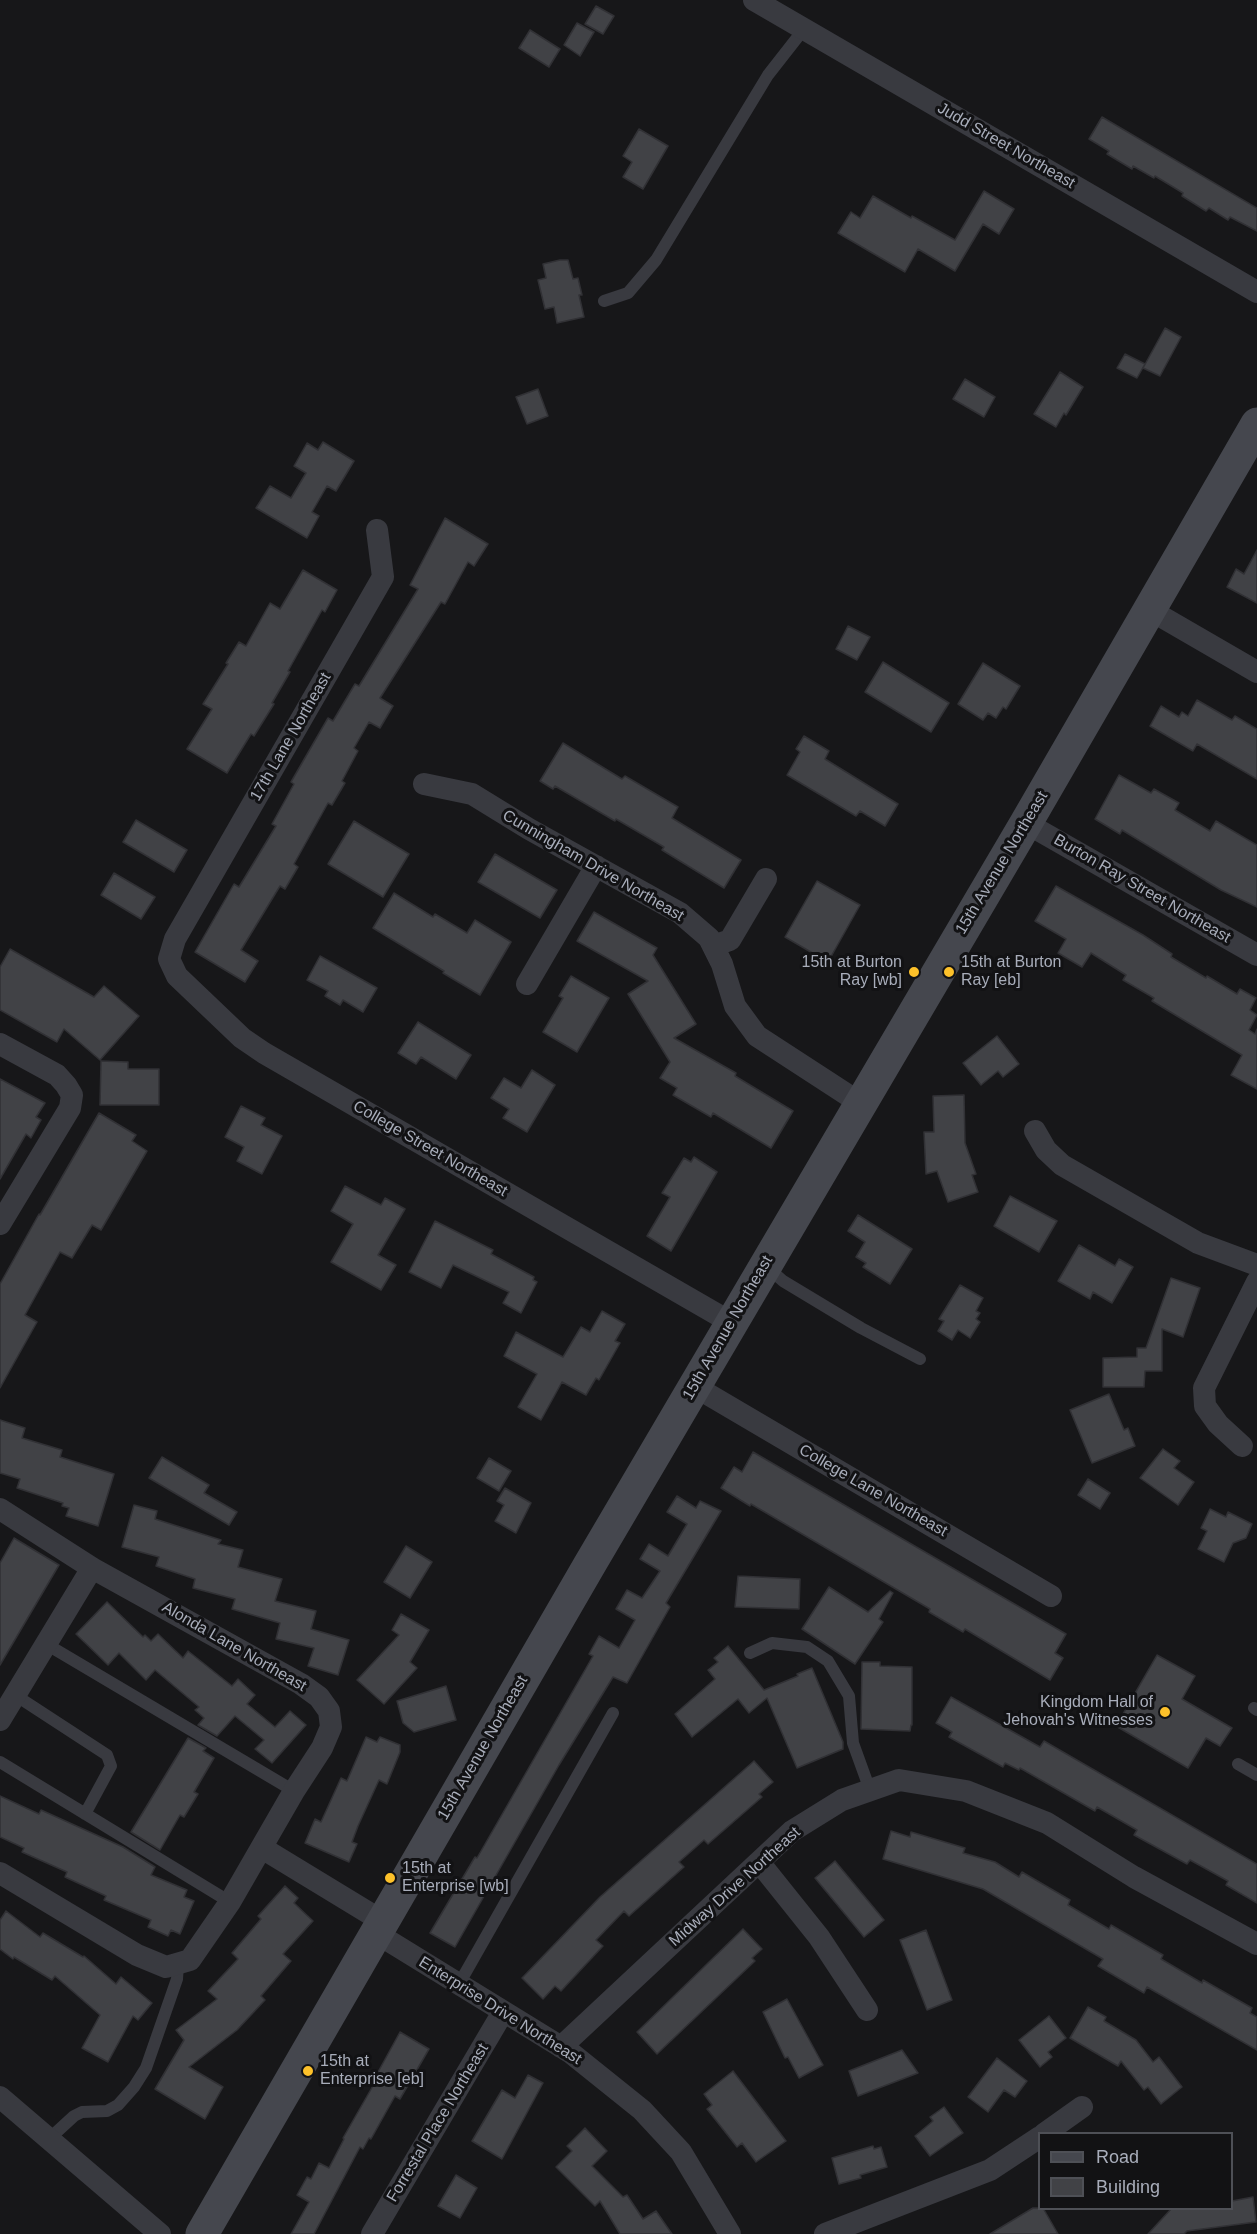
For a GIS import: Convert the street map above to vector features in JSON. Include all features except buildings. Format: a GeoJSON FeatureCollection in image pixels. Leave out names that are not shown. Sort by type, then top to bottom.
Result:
{"type":"FeatureCollection","features":[{"type":"Feature","properties":{"kind":"street","name":"Judd Street Northeast"},"geometry":{"type":"LineString","coordinates":[[754,0],[1257,292]]}},
{"type":"Feature","properties":{"kind":"street","name":"15th Avenue Northeast"},"geometry":{"type":"LineString","coordinates":[[202,2234],[694,1386],[1026,823],[1257,424]]}},
{"type":"Feature","properties":{"kind":"street","name":"17th Lane Northeast"},"geometry":{"type":"LineString","coordinates":[[175,939],[383,577],[377,530]]}},
{"type":"Feature","properties":{"kind":"street"},"geometry":{"type":"LineString","coordinates":[[1150,610],[1257,672]]}},
{"type":"Feature","properties":{"kind":"street","name":"Cunningham Drive Northeast"},"geometry":{"type":"LineString","coordinates":[[424,784],[472,794],[680,913],[709,938],[722,964],[735,1006],[757,1036],[860,1103]]}},
{"type":"Feature","properties":{"kind":"street","name":"Burton Ray Street Northeast"},"geometry":{"type":"LineString","coordinates":[[1026,823],[1257,955]]}},
{"type":"Feature","properties":{"kind":"street"},"geometry":{"type":"LineString","coordinates":[[527,984],[596,866]]}},
{"type":"Feature","properties":{"kind":"street"},"geometry":{"type":"LineString","coordinates":[[713,946],[730,940],[766,879]]}},
{"type":"Feature","properties":{"kind":"street","name":"College Street Northeast"},"geometry":{"type":"LineString","coordinates":[[175,939],[169,959],[177,976],[242,1038],[264,1053],[732,1323]]}},
{"type":"Feature","properties":{"kind":"street"},"geometry":{"type":"LineString","coordinates":[[0,1044],[57,1075],[72,1095],[70,1108],[0,1224]]}},
{"type":"Feature","properties":{"kind":"street"},"geometry":{"type":"LineString","coordinates":[[1035,1131],[1046,1150],[1062,1164],[1198,1243],[1257,1265]]}},
{"type":"Feature","properties":{"kind":"street"},"geometry":{"type":"LineString","coordinates":[[1242,1446],[1218,1424],[1205,1406],[1204,1388],[1257,1282]]}},
{"type":"Feature","properties":{"kind":"street","name":"College Lane Northeast"},"geometry":{"type":"LineString","coordinates":[[694,1386],[1051,1596]]}},
{"type":"Feature","properties":{"kind":"street","name":"Alonda Lane Northeast"},"geometry":{"type":"LineString","coordinates":[[0,1509],[92,1568],[301,1684],[319,1697],[329,1711],[331,1727],[322,1748],[294,1791],[230,1902],[190,1960],[178,1964]]}},
{"type":"Feature","properties":{"kind":"street"},"geometry":{"type":"LineString","coordinates":[[0,1720],[92,1568]]}},
{"type":"Feature","properties":{"kind":"street","name":"Midway Drive Northeast"},"geometry":{"type":"LineString","coordinates":[[561,2047],[792,1831],[842,1800],[899,1780],[966,1791],[1047,1824],[1134,1878],[1257,1944]]}},
{"type":"Feature","properties":{"kind":"street"},"geometry":{"type":"LineString","coordinates":[[262,1848],[379,1927]]}},
{"type":"Feature","properties":{"kind":"street"},"geometry":{"type":"LineString","coordinates":[[759,1862],[819,1937],[867,2010]]}},
{"type":"Feature","properties":{"kind":"street"},"geometry":{"type":"LineString","coordinates":[[0,1873],[137,1955],[166,1967],[178,1964]]}},
{"type":"Feature","properties":{"kind":"street","name":"Enterprise Drive Northeast"},"geometry":{"type":"LineString","coordinates":[[379,1927],[459,1984],[561,2047],[642,2110],[681,2152],[730,2234]]}},
{"type":"Feature","properties":{"kind":"street","name":"Forrestal Place Northeast"},"geometry":{"type":"LineString","coordinates":[[372,2234],[503,2012]]}},
{"type":"Feature","properties":{"kind":"street"},"geometry":{"type":"LineString","coordinates":[[0,2097],[160,2234]]}},
{"type":"Feature","properties":{"kind":"street"},"geometry":{"type":"LineString","coordinates":[[1045,2132],[1082,2107]]}},
{"type":"Feature","properties":{"kind":"street"},"geometry":{"type":"LineString","coordinates":[[825,2234],[990,2170],[1038,2138]]}},
{"type":"Feature","properties":{"kind":"lane"},"geometry":{"type":"LineString","coordinates":[[604,301],[628,293],[656,260],[768,75],[804,29]]}},
{"type":"Feature","properties":{"kind":"lane"},"geometry":{"type":"LineString","coordinates":[[765,1266],[783,1281],[861,1328],[920,1359]]}},
{"type":"Feature","properties":{"kind":"lane"},"geometry":{"type":"LineString","coordinates":[[750,1653],[772,1643],[807,1647],[828,1661],[849,1696],[854,1743],[870,1790]]}},
{"type":"Feature","properties":{"kind":"lane"},"geometry":{"type":"LineString","coordinates":[[46,1644],[294,1791]]}},
{"type":"Feature","properties":{"kind":"lane"},"geometry":{"type":"LineString","coordinates":[[15,1695],[106,1755],[111,1766],[85,1814]]}},
{"type":"Feature","properties":{"kind":"lane"},"geometry":{"type":"LineString","coordinates":[[459,1984],[613,1713]]}},
{"type":"Feature","properties":{"kind":"lane"},"geometry":{"type":"LineString","coordinates":[[0,1761],[230,1902]]}},
{"type":"Feature","properties":{"kind":"lane"},"geometry":{"type":"LineString","coordinates":[[1238,1764],[1257,1775]]}},
{"type":"Feature","properties":{"kind":"lane"},"geometry":{"type":"LineString","coordinates":[[49,2139],[74,2116],[82,2112],[107,2111],[118,2105],[134,2087],[146,2068],[177,1979],[178,1964]]}},
{"type":"Feature","properties":{"kind":"place","name":"15th at Burton Ray [wb]"},"geometry":{"type":"Point","coordinates":[914,972]}},
{"type":"Feature","properties":{"kind":"place","name":"15th at Burton Ray [eb]"},"geometry":{"type":"Point","coordinates":[949,972]}},
{"type":"Feature","properties":{"kind":"place","name":"Kingdom Hall of Jehovah's Witnesses"},"geometry":{"type":"Point","coordinates":[1165,1712]}},
{"type":"Feature","properties":{"kind":"place","name":"15th at Enterprise [wb]"},"geometry":{"type":"Point","coordinates":[390,1878]}},
{"type":"Feature","properties":{"kind":"place","name":"15th at Enterprise [eb]"},"geometry":{"type":"Point","coordinates":[308,2071]}}]}
